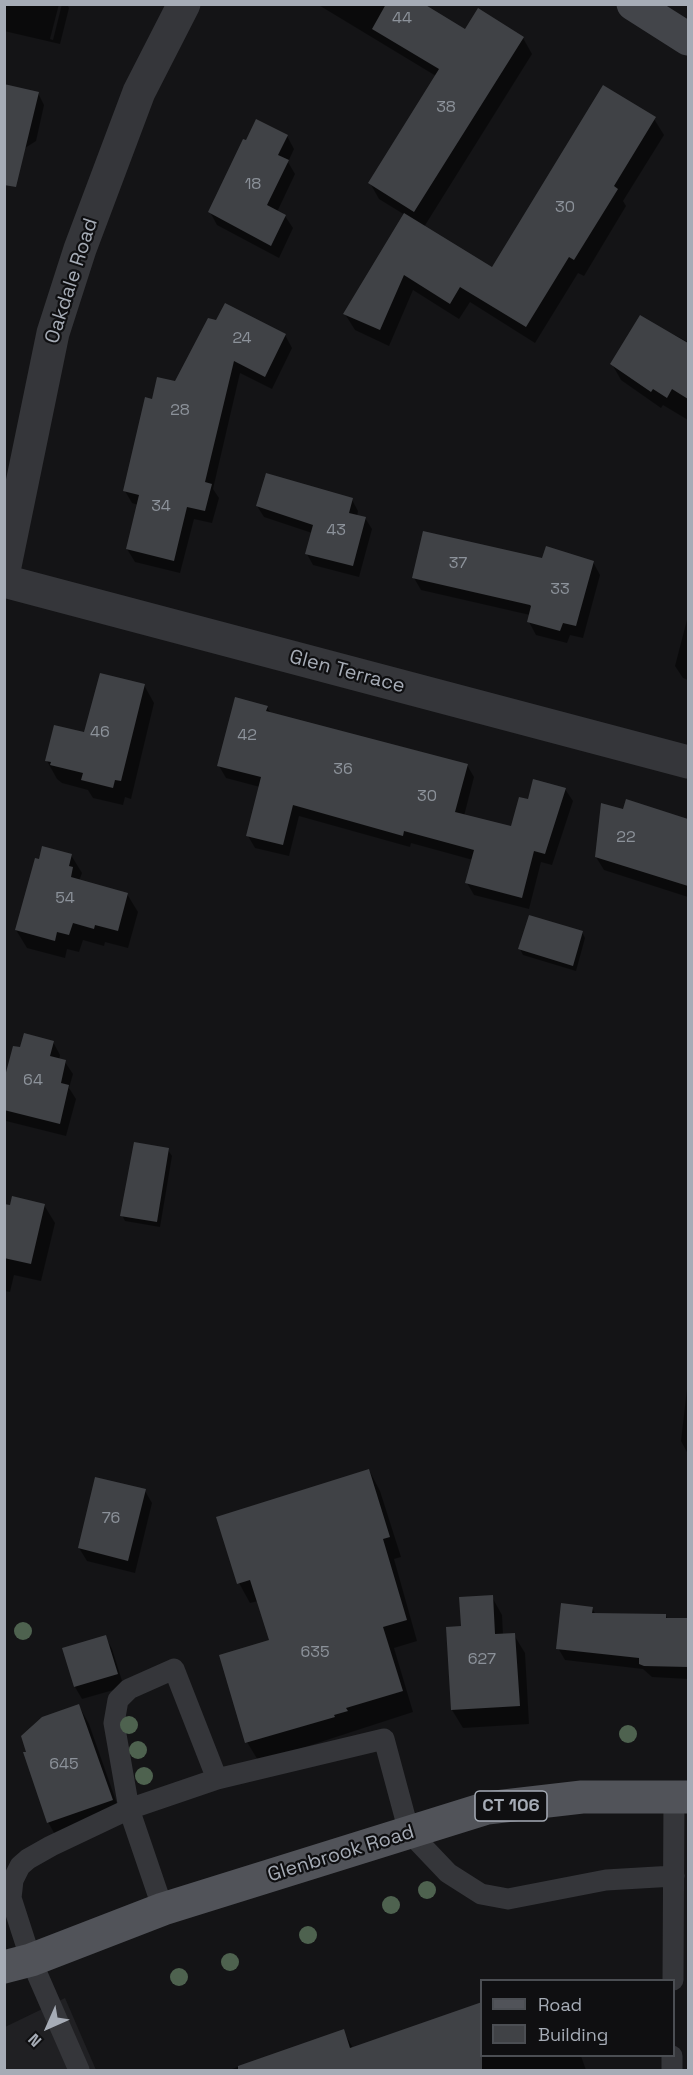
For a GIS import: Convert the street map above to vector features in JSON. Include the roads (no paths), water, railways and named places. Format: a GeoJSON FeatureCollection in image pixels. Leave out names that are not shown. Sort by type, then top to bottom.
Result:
{"type":"FeatureCollection","features":[{"type":"Feature","properties":{"kind":"main road"},"geometry":{"type":"LineString","coordinates":[[633,4],[688,39]]}},
{"type":"Feature","properties":{"kind":"main road","name":"Glenbrook Road"},"geometry":{"type":"LineString","coordinates":[[18,1964],[163,1909],[487,1808],[582,1797],[681,1797]]}},
{"type":"Feature","properties":{"kind":"street","name":"Oakdale Road"},"geometry":{"type":"LineString","coordinates":[[4,571],[53,333],[80,249],[139,92],[184,4]]}},
{"type":"Feature","properties":{"kind":"street","name":"Glen Terrace"},"geometry":{"type":"LineString","coordinates":[[4,581],[688,762]]}},
{"type":"Feature","properties":{"kind":"lane"},"geometry":{"type":"LineString","coordinates":[[163,1909],[129,1809],[114,1723],[114,1710],[118,1700],[129,1689],[174,1669],[217,1779]]}},
{"type":"Feature","properties":{"kind":"lane"},"geometry":{"type":"LineString","coordinates":[[79,2070],[18,1964],[11,1898],[13,1880],[20,1866],[51,1846],[129,1809],[217,1779],[384,1739],[409,1832],[448,1873],[481,1894],[508,1899],[606,1880],[674,1876]]}},
{"type":"Feature","properties":{"kind":"lane"},"geometry":{"type":"LineString","coordinates":[[673,1979],[674,1876],[681,1797]]}}]}
